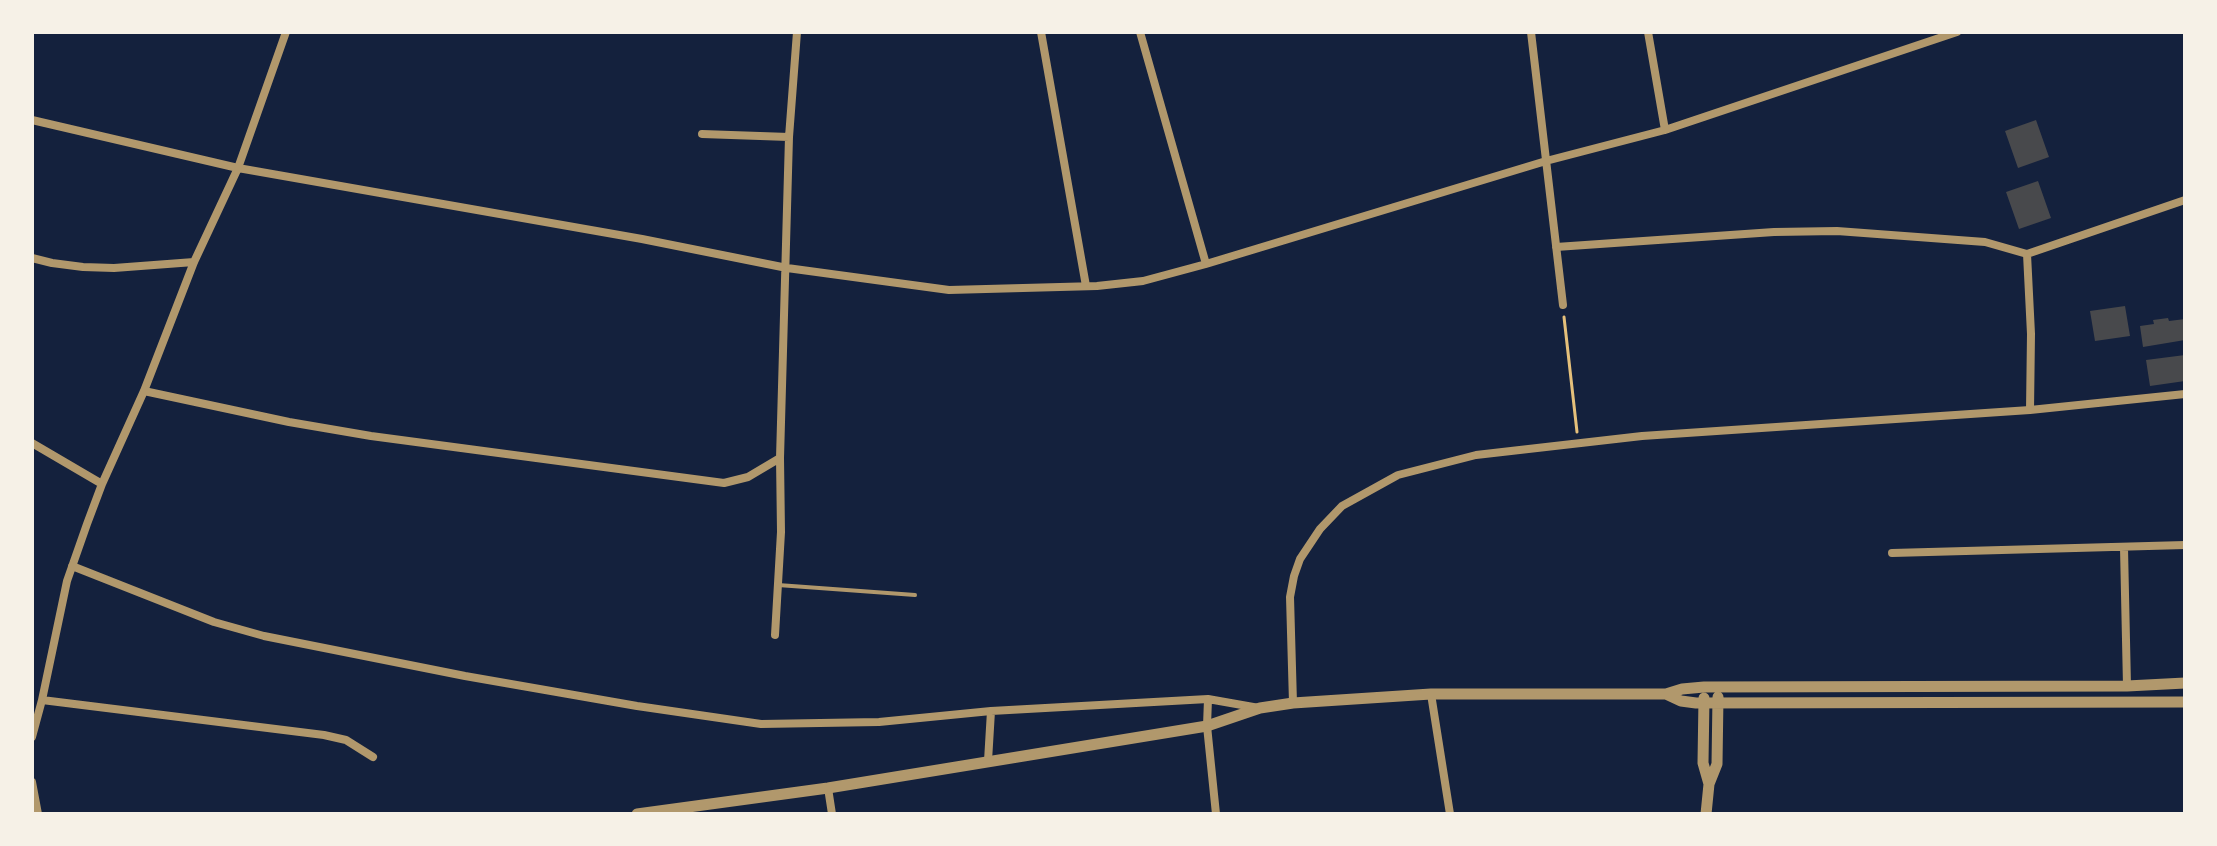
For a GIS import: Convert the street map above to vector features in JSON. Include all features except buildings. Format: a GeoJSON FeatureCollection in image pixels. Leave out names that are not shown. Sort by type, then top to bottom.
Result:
{"type":"FeatureCollection","features":[{"type":"Feature","properties":{"kind":"street"},"geometry":{"type":"LineString","coordinates":[[32,737],[72,566],[102,484],[144,391],[194,262],[238,168],[286,32]]}},
{"type":"Feature","properties":{"kind":"street"},"geometry":{"type":"LineString","coordinates":[[775,635],[781,532],[780,458],[789,137],[797,32]]}},
{"type":"Feature","properties":{"kind":"street"},"geometry":{"type":"LineString","coordinates":[[1041,32],[1086,286]]}},
{"type":"Feature","properties":{"kind":"street"},"geometry":{"type":"LineString","coordinates":[[1140,32],[1206,264]]}},
{"type":"Feature","properties":{"kind":"street"},"geometry":{"type":"LineString","coordinates":[[1531,32],[1563,305]]}},
{"type":"Feature","properties":{"kind":"street"},"geometry":{"type":"LineString","coordinates":[[1648,32],[1665,130]]}},
{"type":"Feature","properties":{"kind":"street"},"geometry":{"type":"LineString","coordinates":[[32,120],[238,168],[642,239],[787,268],[949,290],[1086,286],[1143,281],[1206,264],[1546,161],[1665,130],[1957,32]]}},
{"type":"Feature","properties":{"kind":"street"},"geometry":{"type":"LineString","coordinates":[[702,134],[789,137]]}},
{"type":"Feature","properties":{"kind":"street"},"geometry":{"type":"LineString","coordinates":[[1556,247],[1823,231],[1985,242],[2027,254],[2185,200]]}},
{"type":"Feature","properties":{"kind":"street"},"geometry":{"type":"LineString","coordinates":[[2027,254],[2031,334],[2030,410]]}},
{"type":"Feature","properties":{"kind":"street"},"geometry":{"type":"LineString","coordinates":[[32,258],[83,267],[114,268],[194,262]]}},
{"type":"Feature","properties":{"kind":"street"},"geometry":{"type":"LineString","coordinates":[[144,391],[371,436],[724,483],[737,482],[780,458]]}},
{"type":"Feature","properties":{"kind":"street"},"geometry":{"type":"LineString","coordinates":[[1293,703],[1290,597],[1300,559],[1320,529],[1342,506],[1398,475],[1476,455],[1579,443],[1722,430],[2030,410],[2185,394]]}},
{"type":"Feature","properties":{"kind":"street"},"geometry":{"type":"LineString","coordinates":[[32,443],[102,484]]}},
{"type":"Feature","properties":{"kind":"street"},"geometry":{"type":"LineString","coordinates":[[1892,553],[2185,545]]}},
{"type":"Feature","properties":{"kind":"street"},"geometry":{"type":"LineString","coordinates":[[2124,548],[2127,686]]}},
{"type":"Feature","properties":{"kind":"street"},"geometry":{"type":"LineString","coordinates":[[72,566],[214,622],[264,636],[465,676],[761,724],[879,722],[991,711],[1208,699],[1260,708]]}},
{"type":"Feature","properties":{"kind":"street"},"geometry":{"type":"LineString","coordinates":[[637,814],[828,788],[1207,726],[1260,708],[1293,703],[1431,694],[1666,694],[1704,687],[2127,686],[2185,683]]}},
{"type":"Feature","properties":{"kind":"street"},"geometry":{"type":"LineString","coordinates":[[1704,687],[1703,763],[1709,784]]}},
{"type":"Feature","properties":{"kind":"street"},"geometry":{"type":"LineString","coordinates":[[1706,814],[1709,784],[1717,764],[1719,687]]}},
{"type":"Feature","properties":{"kind":"street"},"geometry":{"type":"LineString","coordinates":[[1431,694],[1450,814]]}},
{"type":"Feature","properties":{"kind":"street"},"geometry":{"type":"LineString","coordinates":[[1666,694],[1688,703],[2185,702]]}},
{"type":"Feature","properties":{"kind":"street"},"geometry":{"type":"LineString","coordinates":[[1208,699],[1207,726],[1216,814]]}},
{"type":"Feature","properties":{"kind":"street"},"geometry":{"type":"LineString","coordinates":[[42,700],[324,735],[346,740],[373,757]]}},
{"type":"Feature","properties":{"kind":"street"},"geometry":{"type":"LineString","coordinates":[[988,761],[991,711]]}},
{"type":"Feature","properties":{"kind":"street"},"geometry":{"type":"LineString","coordinates":[[32,782],[38,814]]}},
{"type":"Feature","properties":{"kind":"street"},"geometry":{"type":"LineString","coordinates":[[828,788],[832,814]]}},
{"type":"Feature","properties":{"kind":"lane"},"geometry":{"type":"LineString","coordinates":[[778,585],[915,595]]}},
{"type":"Feature","properties":{"kind":"path"},"geometry":{"type":"LineString","coordinates":[[1563,305],[1579,443]]}}]}
